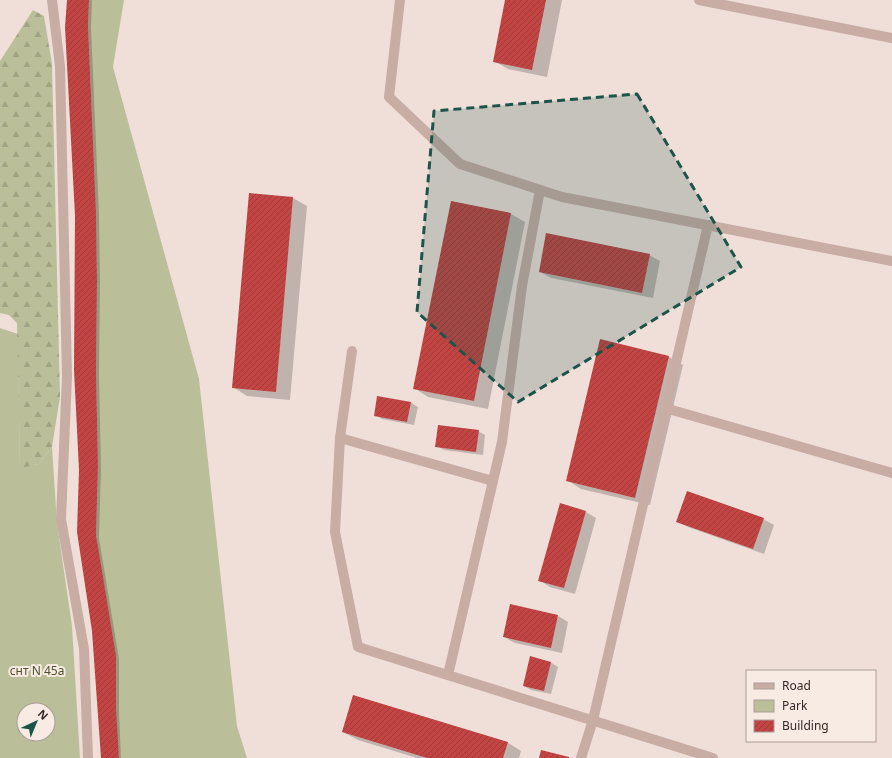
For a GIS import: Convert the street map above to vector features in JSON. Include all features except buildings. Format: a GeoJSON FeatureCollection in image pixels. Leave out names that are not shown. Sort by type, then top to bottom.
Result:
{"type":"FeatureCollection","features":[{"type":"Feature","properties":{"kind":"lane"},"geometry":{"type":"LineString","coordinates":[[52,0],[60,66],[67,376],[61,519],[84,649],[88,758]]}},
{"type":"Feature","properties":{"kind":"lane"},"geometry":{"type":"LineString","coordinates":[[400,0],[389,97],[460,164],[562,197],[892,261]]}},
{"type":"Feature","properties":{"kind":"lane"},"geometry":{"type":"LineString","coordinates":[[699,0],[892,38]]}},
{"type":"Feature","properties":{"kind":"lane"},"geometry":{"type":"LineString","coordinates":[[448,675],[502,442],[522,286],[540,190]]}},
{"type":"Feature","properties":{"kind":"lane"},"geometry":{"type":"LineString","coordinates":[[581,758],[593,720],[708,225]]}},
{"type":"Feature","properties":{"kind":"lane"},"geometry":{"type":"LineString","coordinates":[[352,351],[340,438],[335,532],[358,647],[713,758]]}},
{"type":"Feature","properties":{"kind":"lane"},"geometry":{"type":"LineString","coordinates":[[665,408],[892,473]]}},
{"type":"Feature","properties":{"kind":"lane"},"geometry":{"type":"LineString","coordinates":[[340,438],[494,481]]}},
{"type":"Feature","properties":{"kind":"highlighted area"},"geometry":{"type":"Polygon","coordinates":[[[637,94],[741,267],[518,402],[417,312],[434,111],[637,94]]]}},
{"type":"Feature","properties":{"kind":"green space"},"geometry":{"type":"Polygon","coordinates":[[[89,0],[124,0],[113,67],[199,379],[237,726],[247,758],[119,758],[96,535],[98,466],[96,371],[97,280],[96,212],[88,25],[89,0]]]}},
{"type":"Feature","properties":{"kind":"green space"},"geometry":{"type":"Polygon","coordinates":[[[33,10],[44,16],[52,64],[60,397],[52,447],[39,464],[20,468],[17,323],[9,315],[0,313],[0,61],[33,10]]]}},
{"type":"Feature","properties":{"kind":"green space","name":"снт N 45а"},"geometry":{"type":"Polygon","coordinates":[[[0,328],[18,334],[20,467],[39,464],[52,447],[57,523],[72,626],[80,758],[0,758],[0,328]]]}}]}
